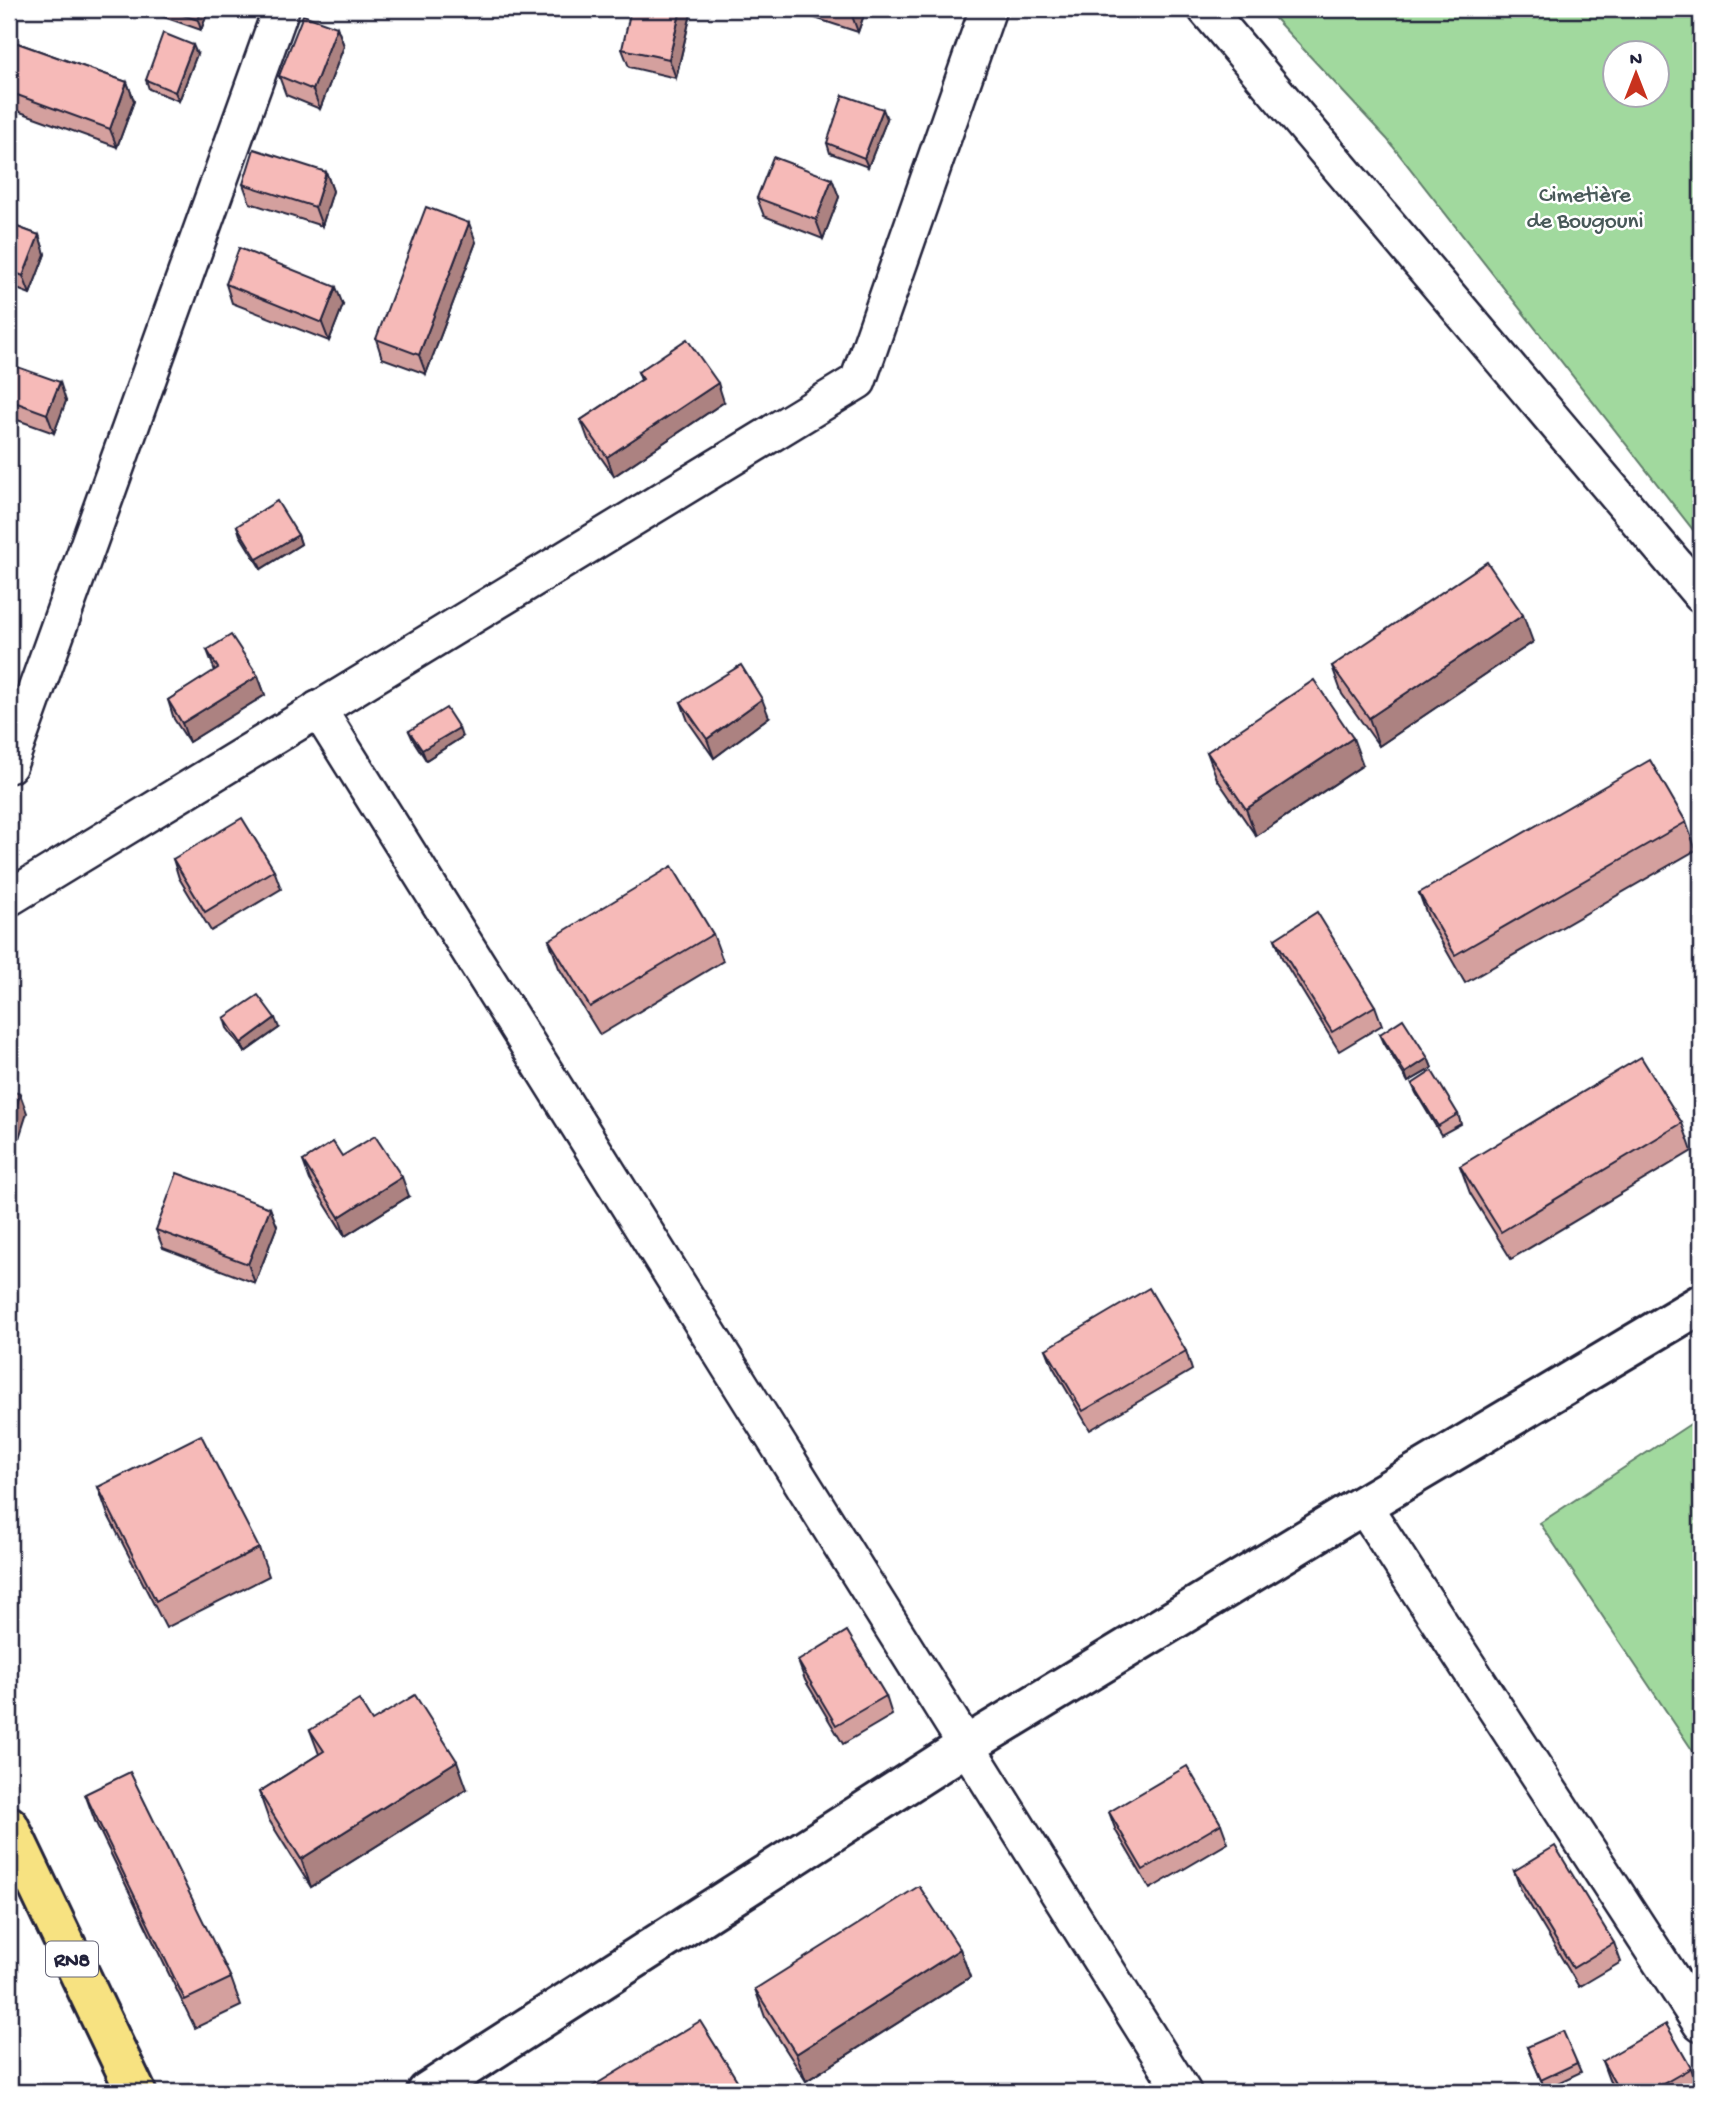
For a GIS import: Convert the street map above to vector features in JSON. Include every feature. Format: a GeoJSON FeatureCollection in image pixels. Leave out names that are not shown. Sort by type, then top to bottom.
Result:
{"type":"FeatureCollection","features":[{"type":"Feature","properties":{"kind":"main road","name":"RN8"},"geometry":{"type":"LineString","coordinates":[[9,1826],[136,2092]]}},
{"type":"Feature","properties":{"kind":"street"},"geometry":{"type":"LineString","coordinates":[[9,765],[281,9]]}},
{"type":"Feature","properties":{"kind":"street"},"geometry":{"type":"LineString","coordinates":[[9,898],[858,381],[988,9]]}},
{"type":"Feature","properties":{"kind":"street"},"geometry":{"type":"LineString","coordinates":[[1206,9],[1701,595]]}},
{"type":"Feature","properties":{"kind":"street"},"geometry":{"type":"LineString","coordinates":[[318,709],[1183,2092]]}},
{"type":"Feature","properties":{"kind":"street"},"geometry":{"type":"LineString","coordinates":[[427,2092],[966,1746],[1701,1304]]}},
{"type":"Feature","properties":{"kind":"street"},"geometry":{"type":"LineString","coordinates":[[1363,1505],[1701,2024]]}},
{"type":"Feature","properties":{"kind":"green space","name":"Cimetière de Bougouni"},"geometry":{"type":"Polygon","coordinates":[[[1266,9],[1701,9],[1701,540],[1387,139],[1266,9]]]}},
{"type":"Feature","properties":{"kind":"green space"},"geometry":{"type":"Polygon","coordinates":[[[1701,1417],[1701,1763],[1540,1523],[1701,1417]]]}},
{"type":"Feature","properties":{"kind":"building"},"geometry":{"type":"Polygon","coordinates":[[[164,9],[202,9],[198,20],[164,9]]]}},
{"type":"Feature","properties":{"kind":"building"},"geometry":{"type":"Polygon","coordinates":[[[631,9],[681,9],[669,59],[622,49],[631,9]]]}},
{"type":"Feature","properties":{"kind":"building"},"geometry":{"type":"Polygon","coordinates":[[[303,15],[337,27],[313,90],[279,76],[303,15]]]}},
{"type":"Feature","properties":{"kind":"building"},"geometry":{"type":"Polygon","coordinates":[[[163,33],[193,45],[175,92],[146,80],[163,33]]]}},
{"type":"Feature","properties":{"kind":"building"},"geometry":{"type":"Polygon","coordinates":[[[9,40],[127,82],[110,129],[9,92],[9,40]]]}},
{"type":"Feature","properties":{"kind":"building"},"geometry":{"type":"Polygon","coordinates":[[[843,95],[883,109],[864,158],[827,143],[843,95]]]}},
{"type":"Feature","properties":{"kind":"building"},"geometry":{"type":"Polygon","coordinates":[[[254,149],[326,172],[315,207],[243,184],[254,149]]]}},
{"type":"Feature","properties":{"kind":"building"},"geometry":{"type":"Polygon","coordinates":[[[773,157],[832,179],[816,220],[757,198],[773,157]]]}},
{"type":"Feature","properties":{"kind":"building"},"geometry":{"type":"Polygon","coordinates":[[[426,207],[469,223],[419,355],[376,339],[426,207]]]}},
{"type":"Feature","properties":{"kind":"building"},"geometry":{"type":"Polygon","coordinates":[[[9,224],[39,235],[23,276],[9,270],[9,224]]]}},
{"type":"Feature","properties":{"kind":"building"},"geometry":{"type":"Polygon","coordinates":[[[239,248],[336,287],[322,323],[226,284],[239,248]]]}},
{"type":"Feature","properties":{"kind":"building"},"geometry":{"type":"Polygon","coordinates":[[[687,339],[718,383],[607,457],[581,420],[643,379],[638,372],[687,339]]]}},
{"type":"Feature","properties":{"kind":"building"},"geometry":{"type":"Polygon","coordinates":[[[9,364],[60,382],[47,414],[9,400],[9,364]]]}},
{"type":"Feature","properties":{"kind":"building"},"geometry":{"type":"Polygon","coordinates":[[[277,501],[298,535],[257,559],[237,526],[277,501]]]}},
{"type":"Feature","properties":{"kind":"building"},"geometry":{"type":"Polygon","coordinates":[[[1487,562],[1523,615],[1369,718],[1332,666],[1487,562]]]}},
{"type":"Feature","properties":{"kind":"building"},"geometry":{"type":"Polygon","coordinates":[[[231,635],[258,676],[182,723],[168,700],[218,668],[207,650],[231,635]]]}},
{"type":"Feature","properties":{"kind":"building"},"geometry":{"type":"Polygon","coordinates":[[[741,665],[762,699],[707,739],[681,702],[741,665]]]}},
{"type":"Feature","properties":{"kind":"building"},"geometry":{"type":"Polygon","coordinates":[[[1314,680],[1353,738],[1246,809],[1207,752],[1314,680]]]}},
{"type":"Feature","properties":{"kind":"building"},"geometry":{"type":"Polygon","coordinates":[[[446,708],[459,728],[422,750],[409,731],[446,708]]]}},
{"type":"Feature","properties":{"kind":"building"},"geometry":{"type":"Polygon","coordinates":[[[1650,760],[1686,822],[1455,955],[1419,893],[1650,760]]]}},
{"type":"Feature","properties":{"kind":"building"},"geometry":{"type":"Polygon","coordinates":[[[242,818],[274,870],[205,912],[173,859],[242,818]]]}},
{"type":"Feature","properties":{"kind":"building"},"geometry":{"type":"Polygon","coordinates":[[[672,866],[713,934],[590,1007],[549,940],[672,866]]]}},
{"type":"Feature","properties":{"kind":"building"},"geometry":{"type":"Polygon","coordinates":[[[1317,912],[1375,1006],[1332,1032],[1275,939],[1317,912]]]}},
{"type":"Feature","properties":{"kind":"building"},"geometry":{"type":"Polygon","coordinates":[[[258,995],[275,1018],[241,1043],[224,1018],[258,995]]]}},
{"type":"Feature","properties":{"kind":"building"},"geometry":{"type":"Polygon","coordinates":[[[1403,1019],[1428,1058],[1405,1073],[1380,1034],[1403,1019]]]}},
{"type":"Feature","properties":{"kind":"building"},"geometry":{"type":"Polygon","coordinates":[[[1641,1057],[1682,1123],[1501,1232],[1460,1166],[1641,1057]]]}},
{"type":"Feature","properties":{"kind":"building"},"geometry":{"type":"Polygon","coordinates":[[[1432,1071],[1458,1114],[1438,1126],[1412,1084],[1432,1071]]]}},
{"type":"Feature","properties":{"kind":"building"},"geometry":{"type":"Polygon","coordinates":[[[9,1090],[20,1094],[9,1130],[9,1090]]]}},
{"type":"Feature","properties":{"kind":"building"},"geometry":{"type":"Polygon","coordinates":[[[375,1136],[402,1177],[339,1217],[303,1161],[333,1142],[342,1156],[375,1136]]]}},
{"type":"Feature","properties":{"kind":"building"},"geometry":{"type":"Polygon","coordinates":[[[177,1173],[270,1208],[248,1264],[156,1230],[177,1173]]]}},
{"type":"Feature","properties":{"kind":"building"},"geometry":{"type":"Polygon","coordinates":[[[1149,1288],[1186,1351],[1083,1411],[1046,1349],[1149,1288]]]}},
{"type":"Feature","properties":{"kind":"building"},"geometry":{"type":"Polygon","coordinates":[[[201,1435],[259,1548],[156,1601],[98,1487],[201,1435]]]}},
{"type":"Feature","properties":{"kind":"building"},"geometry":{"type":"Polygon","coordinates":[[[847,1631],[886,1696],[836,1725],[798,1661],[847,1631]]]}},
{"type":"Feature","properties":{"kind":"building"},"geometry":{"type":"Polygon","coordinates":[[[415,1695],[457,1761],[301,1859],[259,1792],[324,1751],[310,1730],[359,1700],[372,1721],[415,1695]]]}},
{"type":"Feature","properties":{"kind":"building"},"geometry":{"type":"Polygon","coordinates":[[[1187,1766],[1221,1824],[1143,1870],[1109,1812],[1187,1766]]]}},
{"type":"Feature","properties":{"kind":"building"},"geometry":{"type":"Polygon","coordinates":[[[130,1772],[231,1978],[185,2000],[85,1794],[130,1772]]]}},
{"type":"Feature","properties":{"kind":"building"},"geometry":{"type":"Polygon","coordinates":[[[1555,1846],[1614,1943],[1573,1968],[1514,1871],[1555,1846]]]}},
{"type":"Feature","properties":{"kind":"building"},"geometry":{"type":"Polygon","coordinates":[[[919,1886],[960,1949],[796,2054],[755,1989],[919,1886]]]}},
{"type":"Feature","properties":{"kind":"building"},"geometry":{"type":"Polygon","coordinates":[[[700,2021],[740,2085],[727,2092],[593,2092],[590,2088],[700,2021]]]}},
{"type":"Feature","properties":{"kind":"building"},"geometry":{"type":"Polygon","coordinates":[[[1666,2024],[1691,2068],[1649,2092],[1620,2092],[1602,2061],[1666,2024]]]}},
{"type":"Feature","properties":{"kind":"building"},"geometry":{"type":"Polygon","coordinates":[[[1563,2031],[1577,2063],[1541,2080],[1527,2047],[1563,2031]]]}}]}
